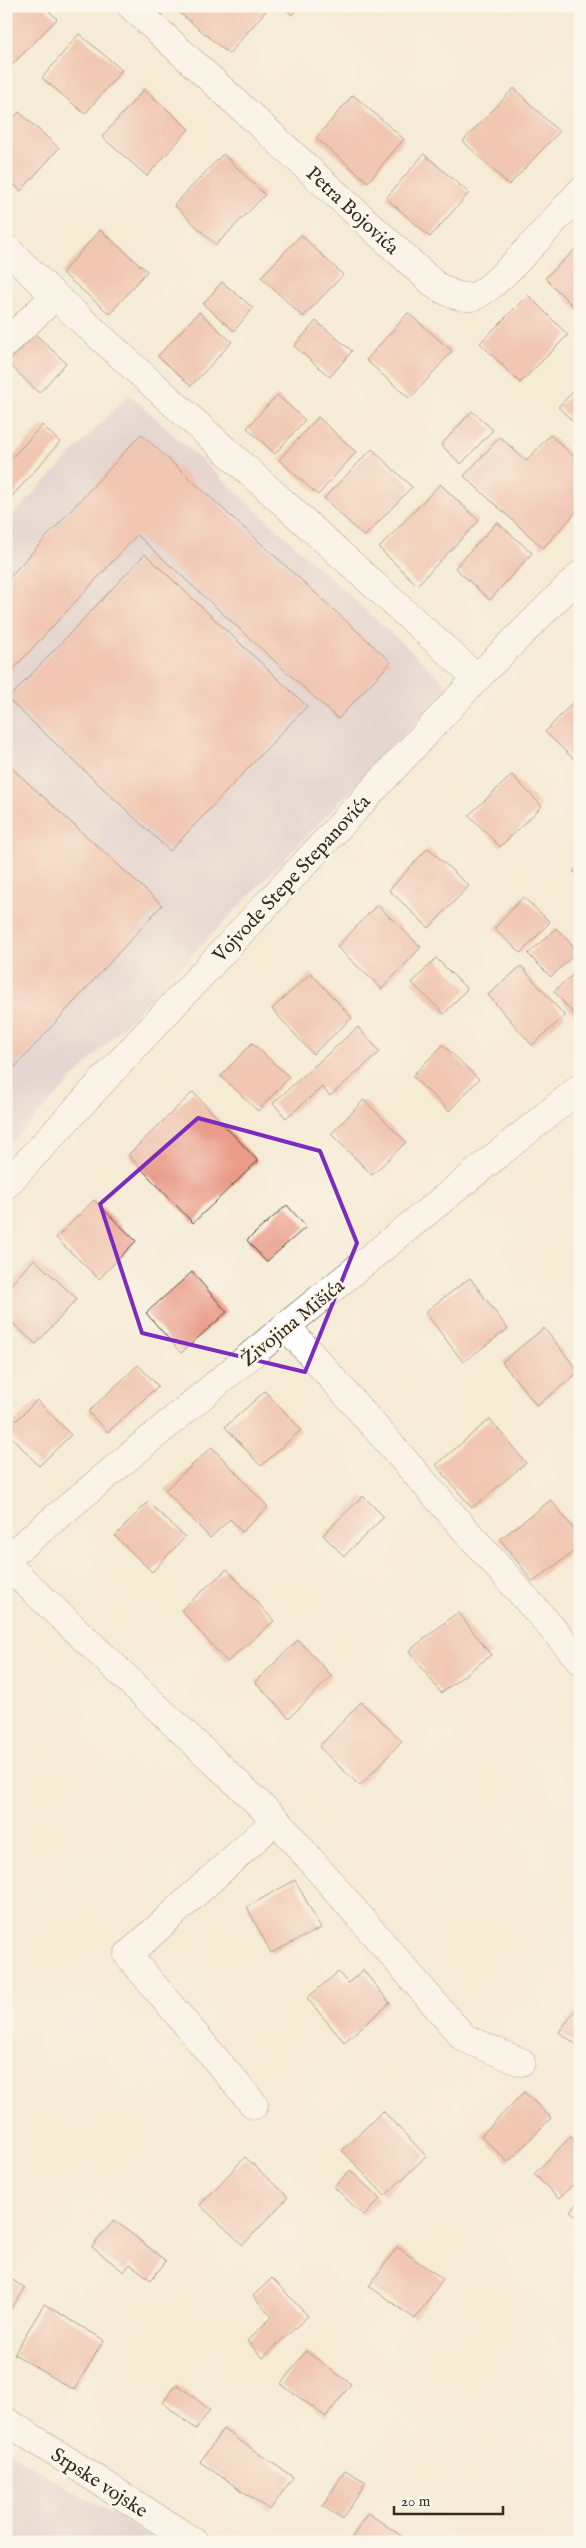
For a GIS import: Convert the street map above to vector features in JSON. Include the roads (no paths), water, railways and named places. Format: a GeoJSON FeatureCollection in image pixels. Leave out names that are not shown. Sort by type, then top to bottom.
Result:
{"type":"FeatureCollection","features":[{"type":"Feature","properties":{"kind":"street","name":"Petra Bojovića"},"geometry":{"type":"LineString","coordinates":[[131,6],[435,285],[453,295],[472,297],[487,288],[506,272],[580,192]]}},
{"type":"Feature","properties":{"kind":"street"},"geometry":{"type":"LineString","coordinates":[[6,248],[55,296],[477,678]]}},
{"type":"Feature","properties":{"kind":"street"},"geometry":{"type":"LineString","coordinates":[[6,343],[55,296]]}},
{"type":"Feature","properties":{"kind":"street","name":"Vojvode Stepe Stepanovića"},"geometry":{"type":"LineString","coordinates":[[6,1185],[477,678],[580,575]]}},
{"type":"Feature","properties":{"kind":"street","name":"Živojina Mišića"},"geometry":{"type":"LineString","coordinates":[[6,1559],[286,1326],[580,1088]]}},
{"type":"Feature","properties":{"kind":"street"},"geometry":{"type":"LineString","coordinates":[[286,1326],[580,1660]]}},
{"type":"Feature","properties":{"kind":"street"},"geometry":{"type":"LineString","coordinates":[[6,1564],[276,1820],[464,2038],[521,2062]]}},
{"type":"Feature","properties":{"kind":"street"},"geometry":{"type":"LineString","coordinates":[[254,2105],[128,1955],[276,1820]]}},
{"type":"Feature","properties":{"kind":"street","name":"Srpske vojske"},"geometry":{"type":"LineString","coordinates":[[6,2421],[194,2542]]}}]}
